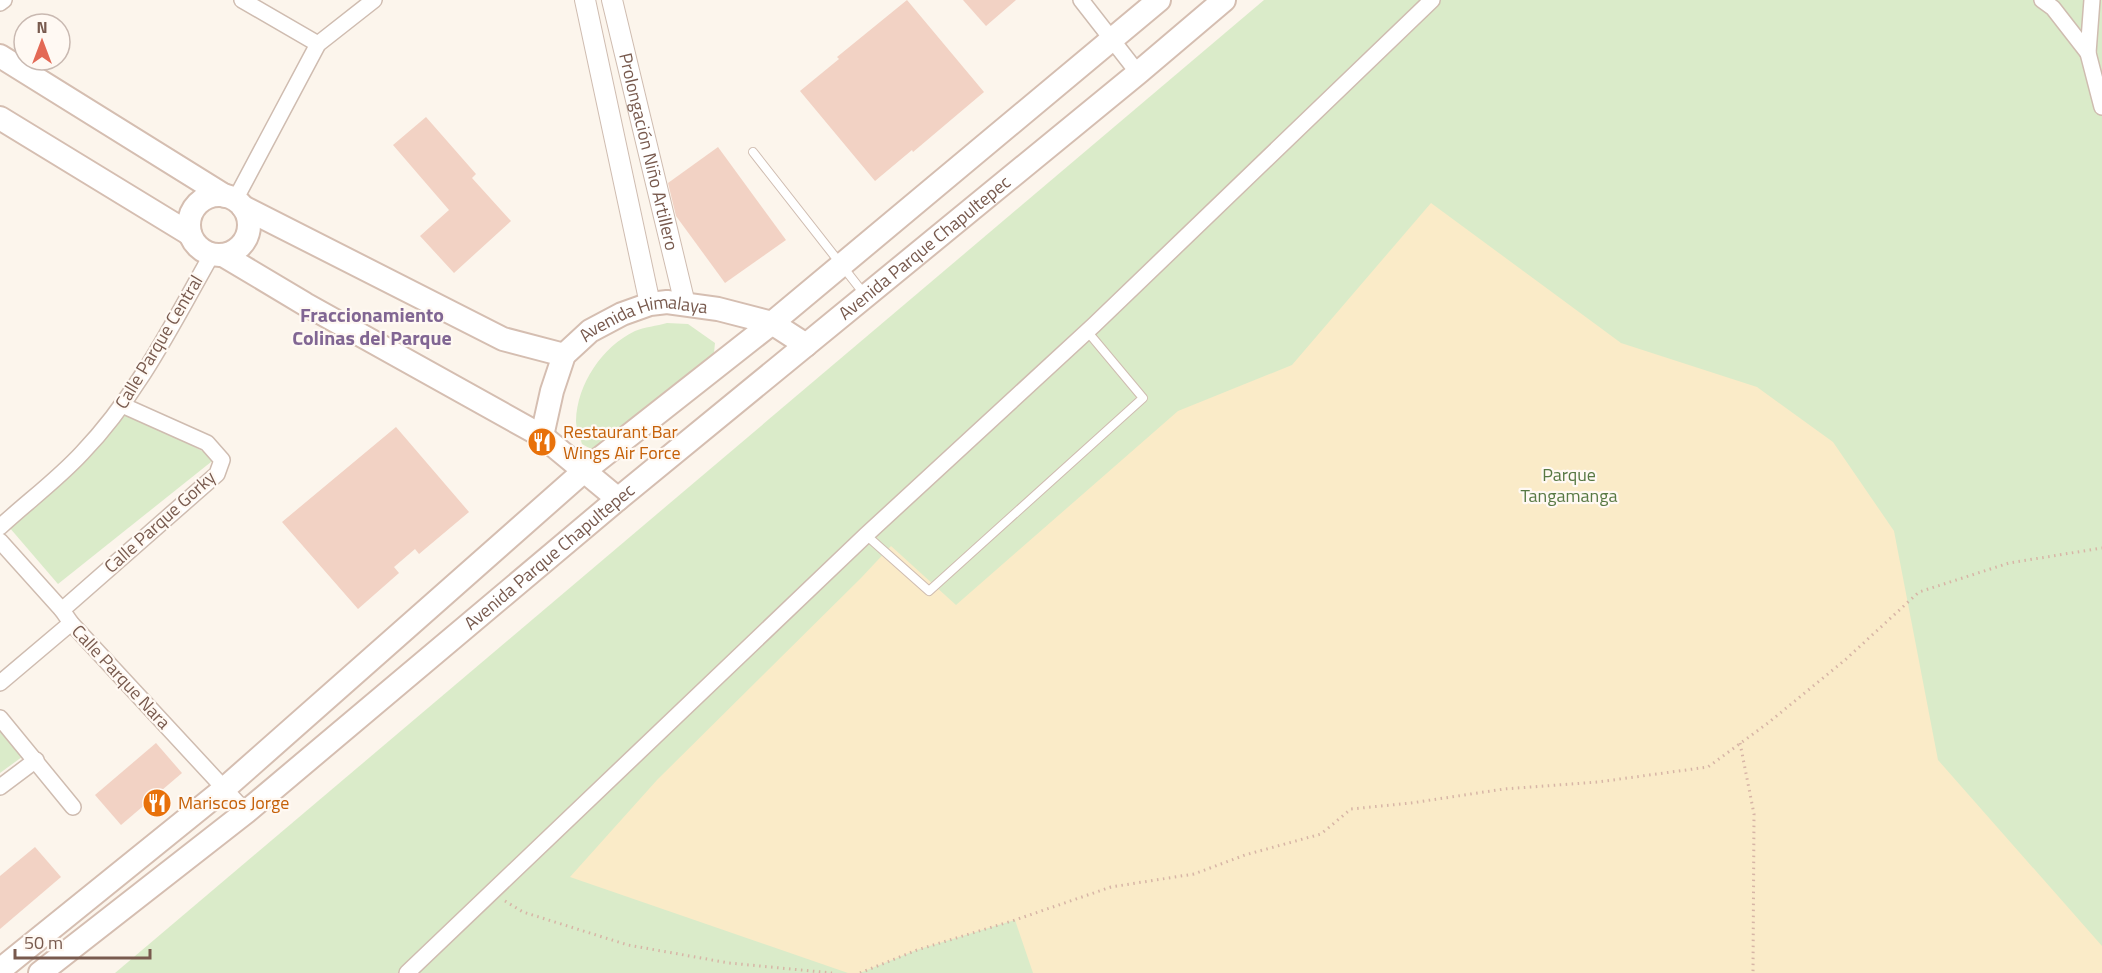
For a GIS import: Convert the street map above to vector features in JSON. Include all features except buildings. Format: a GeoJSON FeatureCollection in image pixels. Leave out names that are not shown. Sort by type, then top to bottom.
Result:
{"type":"FeatureCollection","features":[{"type":"Feature","properties":{"kind":"main road"},"geometry":{"type":"LineString","coordinates":[[0,970],[224,789],[584,471],[772,323],[1159,0]]}},
{"type":"Feature","properties":{"kind":"main road","name":"Avenida Parque Chapultepec"},"geometry":{"type":"LineString","coordinates":[[40,973],[246,812],[618,499],[1224,0]]}},
{"type":"Feature","properties":{"kind":"main road"},"geometry":{"type":"LineString","coordinates":[[0,56],[234,201],[503,339],[564,355]]}},
{"type":"Feature","properties":{"kind":"main road"},"geometry":{"type":"LineString","coordinates":[[0,118],[190,234]]}},
{"type":"Feature","properties":{"kind":"main road"},"geometry":{"type":"LineString","coordinates":[[217,255],[233,252],[241,245],[247,236],[249,226],[248,216],[234,201],[215,195],[205,198],[196,205],[191,213],[190,234],[202,250],[217,255],[542,436],[618,499]]}},
{"type":"Feature","properties":{"kind":"main road","name":"Avenida Himalaya"},"geometry":{"type":"LineString","coordinates":[[542,436],[552,391],[564,355],[590,331],[622,314],[650,304],[667,302],[718,309],[772,323],[806,345]]}},
{"type":"Feature","properties":{"kind":"street"},"geometry":{"type":"LineString","coordinates":[[0,3],[4,0]]}},
{"type":"Feature","properties":{"kind":"street"},"geometry":{"type":"LineString","coordinates":[[242,0],[318,44]]}},
{"type":"Feature","properties":{"kind":"street"},"geometry":{"type":"LineString","coordinates":[[234,201],[318,44],[374,0]]}},
{"type":"Feature","properties":{"kind":"street","name":"Prolongación Niño Artillero"},"geometry":{"type":"LineString","coordinates":[[585,0],[650,304]]}},
{"type":"Feature","properties":{"kind":"street","name":"Prolongación Niño Artillero"},"geometry":{"type":"LineString","coordinates":[[612,0],[685,304]]}},
{"type":"Feature","properties":{"kind":"street"},"geometry":{"type":"LineString","coordinates":[[1081,0],[1114,39],[1138,73]]}},
{"type":"Feature","properties":{"kind":"street"},"geometry":{"type":"LineString","coordinates":[[407,973],[866,535],[1088,331],[1432,0]]}},
{"type":"Feature","properties":{"kind":"street"},"geometry":{"type":"LineString","coordinates":[[2042,0],[2053,8],[2088,53]]}},
{"type":"Feature","properties":{"kind":"street"},"geometry":{"type":"LineString","coordinates":[[2092,0],[2088,53],[2102,108]]}},
{"type":"Feature","properties":{"kind":"street"},"geometry":{"type":"LineString","coordinates":[[2092,0],[2102,7]]}},
{"type":"Feature","properties":{"kind":"street","name":"Calle Parque Central"},"geometry":{"type":"LineString","coordinates":[[0,526],[82,453],[122,405],[217,255]]}},
{"type":"Feature","properties":{"kind":"street","name":"Calle Parque Gorky"},"geometry":{"type":"LineString","coordinates":[[62,610],[217,474],[222,460],[207,443],[122,405]]}},
{"type":"Feature","properties":{"kind":"street","name":"Calle Parque Nara"},"geometry":{"type":"LineString","coordinates":[[0,541],[71,623],[246,812]]}},
{"type":"Feature","properties":{"kind":"street"},"geometry":{"type":"LineString","coordinates":[[0,683],[71,623]]}},
{"type":"Feature","properties":{"kind":"street"},"geometry":{"type":"LineString","coordinates":[[0,718],[73,807]]}},
{"type":"Feature","properties":{"kind":"street"},"geometry":{"type":"LineString","coordinates":[[0,787],[36,760]]}},
{"type":"Feature","properties":{"kind":"lane"},"geometry":{"type":"LineString","coordinates":[[753,152],[866,296]]}},
{"type":"Feature","properties":{"kind":"lane"},"geometry":{"type":"LineString","coordinates":[[866,535],[929,591],[1143,398],[1088,331]]}},
{"type":"Feature","properties":{"kind":"path"},"geometry":{"type":"LineString","coordinates":[[860,973],[917,950],[1111,887],[1194,874],[1245,855],[1321,834],[1351,809],[1411,803],[1504,789],[1598,782],[1708,766],[1845,660],[1919,592],[2009,563],[2102,548]]}},
{"type":"Feature","properties":{"kind":"path"},"geometry":{"type":"LineString","coordinates":[[1740,743],[1754,814],[1754,973]]}},
{"type":"Feature","properties":{"kind":"path"},"geometry":{"type":"LineString","coordinates":[[490,892],[523,912],[628,945],[729,963],[832,973]]}},
{"type":"Feature","properties":{"kind":"green space","name":"Parque Tangamanga"},"geometry":{"type":"Polygon","coordinates":[[[1264,0],[2102,0],[2102,973],[115,973],[1264,0]]]}},
{"type":"Feature","properties":{"kind":"green space"},"geometry":{"type":"Polygon","coordinates":[[[667,323],[688,324],[715,343],[714,353],[596,452],[582,444],[576,424],[577,407],[586,380],[594,368],[602,357],[623,338],[635,331],[667,323]]]}},
{"type":"Feature","properties":{"kind":"green space"},"geometry":{"type":"Polygon","coordinates":[[[124,411],[216,458],[58,584],[9,527],[124,411]]]}},
{"type":"Feature","properties":{"kind":"green space"},"geometry":{"type":"Polygon","coordinates":[[[0,721],[26,754],[0,773],[0,721]]]}},
{"type":"Feature","properties":{"kind":"sand"},"geometry":{"type":"Polygon","coordinates":[[[1431,203],[1621,343],[1757,387],[1833,442],[1894,531],[1938,760],[2102,946],[2102,973],[1033,973],[1015,920],[917,950],[860,973],[848,973],[570,877],[657,780],[891,546],[956,605],[1178,411],[1292,365],[1431,203]]]}},
{"type":"Feature","properties":{"kind":"place","name":"Restaurant Bar Wings Air Force"},"geometry":{"type":"Point","coordinates":[542,442]}},
{"type":"Feature","properties":{"kind":"place","name":"Mariscos Jorge"},"geometry":{"type":"Point","coordinates":[157,803]}},
{"type":"Feature","properties":{"kind":"district","name":"Fraccionamiento Colinas del Parque"},"geometry":{"type":"Point","coordinates":[372,326]}}]}
